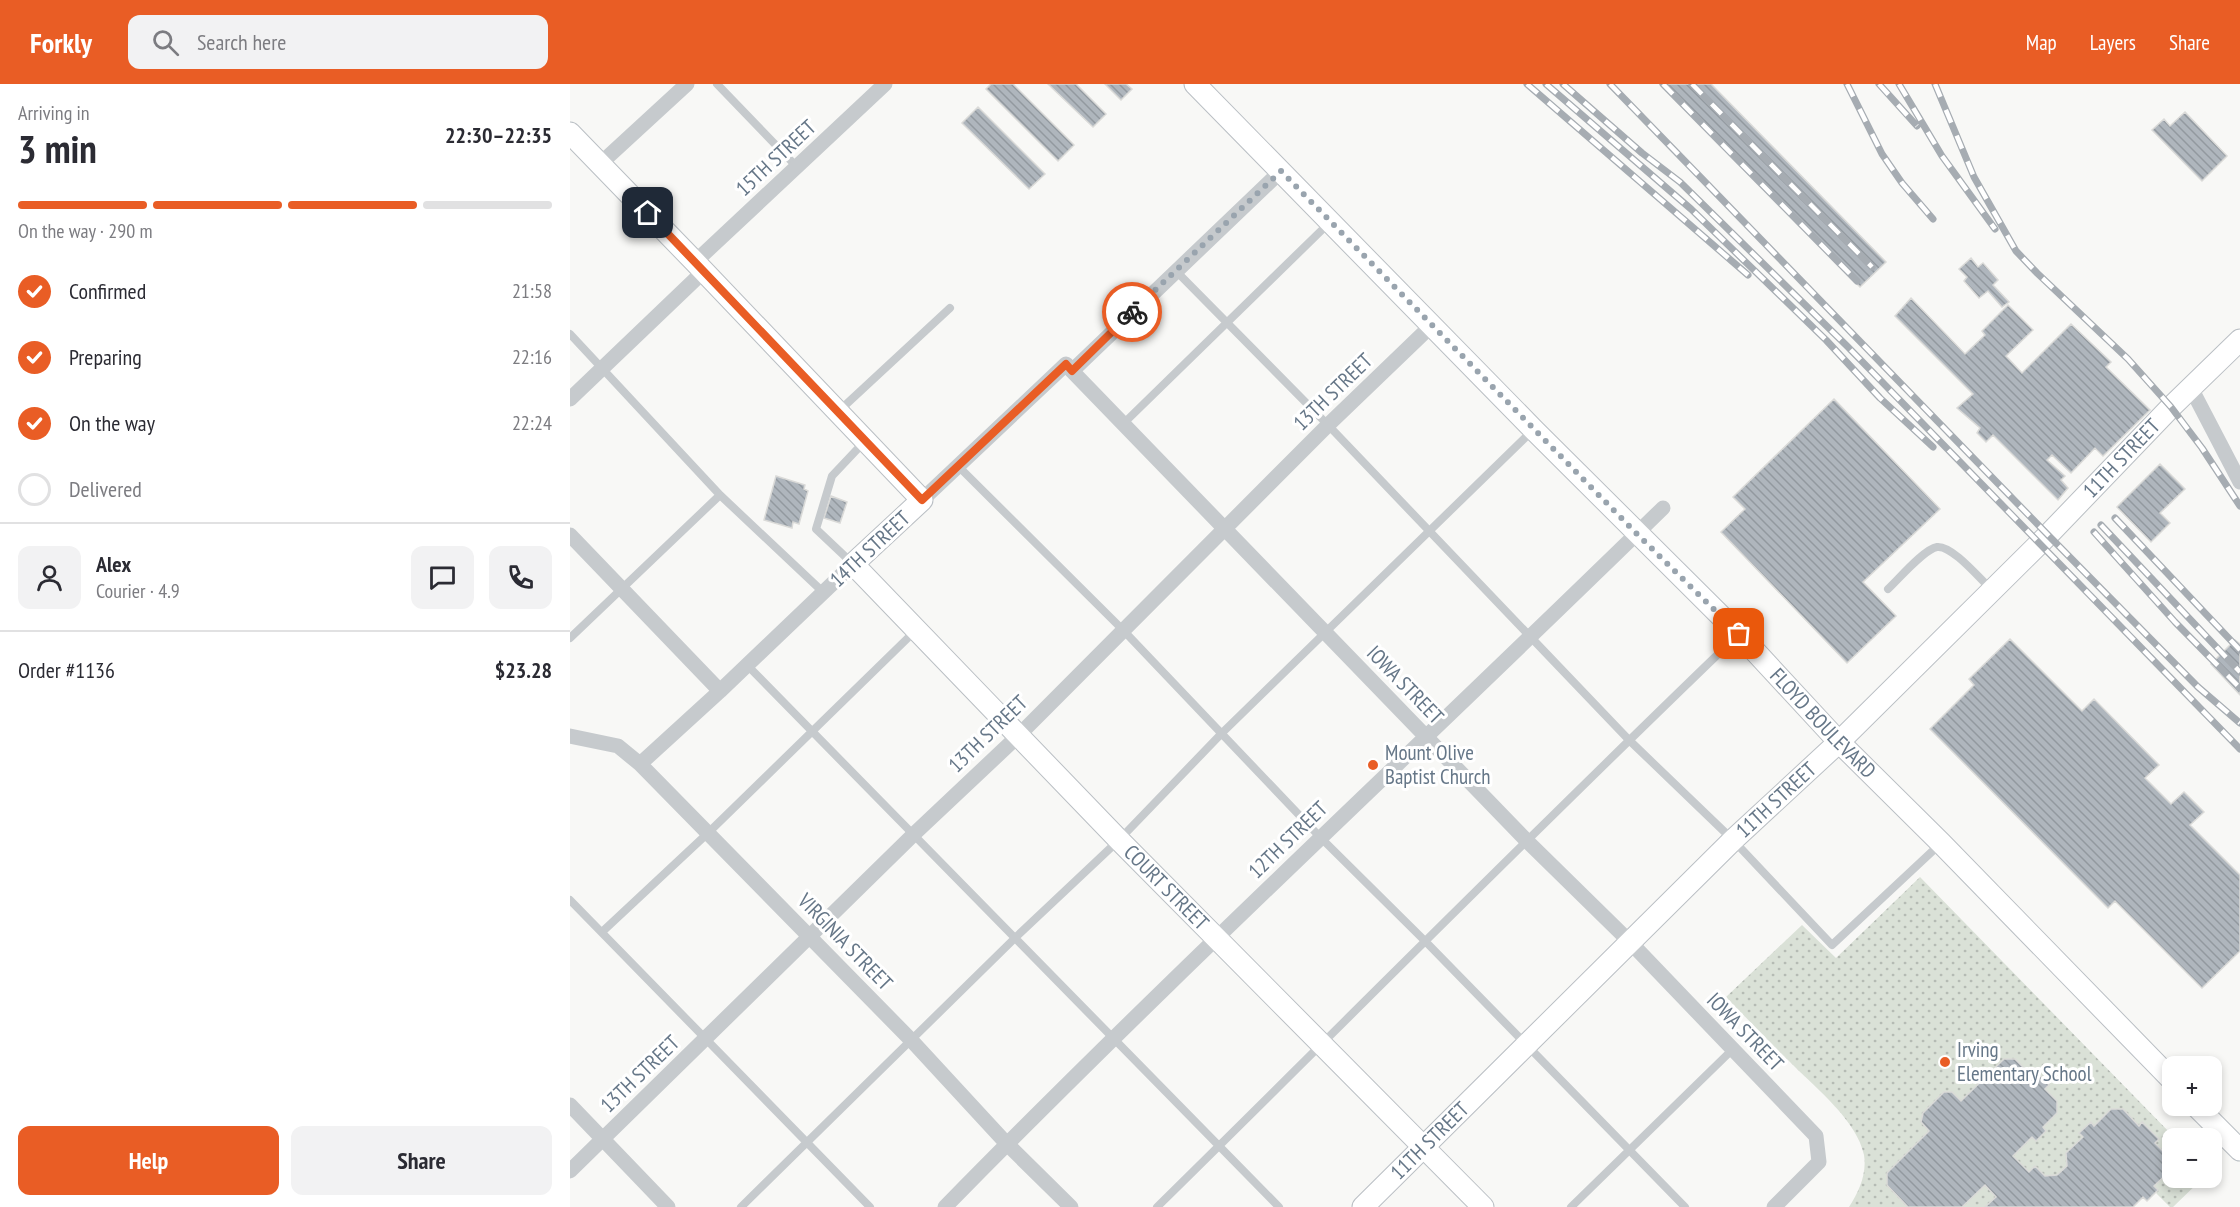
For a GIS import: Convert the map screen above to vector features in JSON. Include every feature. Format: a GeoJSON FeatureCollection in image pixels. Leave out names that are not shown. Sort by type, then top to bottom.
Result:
{"type":"FeatureCollection","features":[{"type":"Feature","properties":{"kind":"main road","name":"FLOYD BOULEVARD"},"geometry":{"type":"LineString","coordinates":[[1195,84],[1534,430],[1739,634],[1839,742],[2162,1070]]}},
{"type":"Feature","properties":{"kind":"main road"},"geometry":{"type":"LineString","coordinates":[[570,133],[922,500]]}},
{"type":"Feature","properties":{"kind":"main road","name":"11TH STREET"},"geometry":{"type":"LineString","coordinates":[[1363,1207],[1733,840],[1839,742],[2240,340]]}},
{"type":"Feature","properties":{"kind":"main road","name":"14TH STREET"},"geometry":{"type":"LineString","coordinates":[[853,564],[922,500]]}},
{"type":"Feature","properties":{"kind":"main road","name":"COURT STREET"},"geometry":{"type":"LineString","coordinates":[[853,564],[1119,840],[1483,1207]]}},
{"type":"Feature","properties":{"kind":"main road"},"geometry":{"type":"LineString","coordinates":[[2206,1116],[2240,1150]]}},
{"type":"Feature","properties":{"kind":"street"},"geometry":{"type":"LineString","coordinates":[[600,164],[687,84]]}},
{"type":"Feature","properties":{"kind":"street","name":"15TH STREET"},"geometry":{"type":"LineString","coordinates":[[570,399],[798,167],[885,84]]}},
{"type":"Feature","properties":{"kind":"street","name":"14TH STREET"},"geometry":{"type":"LineString","coordinates":[[922,500],[1066,364],[1072,371],[1281,171]]}},
{"type":"Feature","properties":{"kind":"street","name":"13TH STREET"},"geometry":{"type":"LineString","coordinates":[[570,1171],[914,834],[1018,736],[1329,425],[1432,326]]}},
{"type":"Feature","properties":{"kind":"street","name":"IOWA STREET"},"geometry":{"type":"LineString","coordinates":[[1072,371],[1526,840],[1630,942],[1816,1136],[1819,1162],[1774,1207]]}},
{"type":"Feature","properties":{"kind":"street"},"geometry":{"type":"LineString","coordinates":[[2191,388],[2240,482]]}},
{"type":"Feature","properties":{"kind":"street","name":"12TH STREET"},"geometry":{"type":"LineString","coordinates":[[945,1207],[1216,938],[1663,508]]}},
{"type":"Feature","properties":{"kind":"street"},"geometry":{"type":"LineString","coordinates":[[570,535],[720,691]]}},
{"type":"Feature","properties":{"kind":"street","name":"14TH STREET"},"geometry":{"type":"LineString","coordinates":[[640,764],[853,564]]}},
{"type":"Feature","properties":{"kind":"street","name":"VIRGINIA STREET"},"geometry":{"type":"LineString","coordinates":[[570,736],[618,746],[640,764],[912,1041],[1007,1144],[1071,1207]]}},
{"type":"Feature","properties":{"kind":"street"},"geometry":{"type":"LineString","coordinates":[[570,1106],[668,1207]]}},
{"type":"Feature","properties":{"kind":"lane"},"geometry":{"type":"LineString","coordinates":[[717,84],[798,167]]}},
{"type":"Feature","properties":{"kind":"lane"},"geometry":{"type":"LineString","coordinates":[[1123,424],[1330,222]]}},
{"type":"Feature","properties":{"kind":"lane"},"geometry":{"type":"LineString","coordinates":[[1175,270],[1329,425],[1629,740],[1733,840],[1832,945],[1941,843]]}},
{"type":"Feature","properties":{"kind":"lane"},"geometry":{"type":"LineString","coordinates":[[838,411],[950,308]]}},
{"type":"Feature","properties":{"kind":"lane"},"geometry":{"type":"LineString","coordinates":[[570,334],[720,495],[823,592]]}},
{"type":"Feature","properties":{"kind":"lane"},"geometry":{"type":"LineString","coordinates":[[741,1207],[1015,938],[1119,840],[1222,733],[1534,430]]}},
{"type":"Feature","properties":{"kind":"lane"},"geometry":{"type":"LineString","coordinates":[[853,564],[816,529],[832,476],[866,440]]}},
{"type":"Feature","properties":{"kind":"lane"},"geometry":{"type":"LineString","coordinates":[[958,466],[1123,630],[1321,838],[1685,1207]]}},
{"type":"Feature","properties":{"kind":"lane"},"geometry":{"type":"LineString","coordinates":[[570,638],[720,495]]}},
{"type":"Feature","properties":{"kind":"lane"},"geometry":{"type":"LineString","coordinates":[[1888,589],[1928,550],[1938,547],[1947,549],[1955,555],[1992,590]]}},
{"type":"Feature","properties":{"kind":"lane"},"geometry":{"type":"LineString","coordinates":[[602,932],[812,732],[916,629]]}},
{"type":"Feature","properties":{"kind":"lane"},"geometry":{"type":"LineString","coordinates":[[1157,1207],[1426,942],[1526,840],[1739,634]]}},
{"type":"Feature","properties":{"kind":"lane"},"geometry":{"type":"LineString","coordinates":[[747,665],[1279,1207]]}},
{"type":"Feature","properties":{"kind":"lane"},"geometry":{"type":"LineString","coordinates":[[570,900],[870,1207]]}},
{"type":"Feature","properties":{"kind":"lane"},"geometry":{"type":"LineString","coordinates":[[1571,1207],[1733,1049]]}},
{"type":"Feature","properties":{"kind":"shaded area","name":"Irving Elementary School"},"geometry":{"type":"Polygon","coordinates":[[[1920,877],[2165,1128],[2162,1128],[2162,1150],[2142,1123],[2139,1126],[2123,1109],[2111,1109],[2094,1126],[2091,1122],[2080,1133],[2083,1137],[2067,1153],[2067,1166],[2057,1175],[2045,1176],[2035,1166],[2029,1172],[2013,1156],[2032,1137],[2036,1141],[2046,1131],[2043,1127],[2057,1113],[2057,1101],[2045,1089],[2048,1085],[2032,1068],[2028,1072],[2015,1059],[2004,1059],[1961,1101],[1952,1092],[1944,1092],[1923,1113],[1921,1122],[1929,1131],[1887,1173],[1887,1185],[1908,1207],[1849,1207],[1859,1189],[1865,1162],[1860,1142],[1853,1130],[1835,1106],[1726,997],[1802,925],[1836,958],[1920,877]]]}},
{"type":"Feature","properties":{"kind":"shaded area","name":"Irving Elementary School"},"geometry":{"type":"Polygon","coordinates":[[[2162,1178],[2162,1188],[2193,1188],[2173,1207],[2170,1207],[2156,1193],[2158,1190],[2154,1186],[2162,1178]]]}},
{"type":"Feature","properties":{"kind":"shaded area"},"geometry":{"type":"Polygon","coordinates":[[[1985,1185],[1996,1197],[1985,1207],[1962,1207],[1985,1185]]]}},
{"type":"Feature","properties":{"kind":"building"},"geometry":{"type":"Polygon","coordinates":[[[991,84],[1013,84],[1074,145],[1058,161],[986,89],[991,84]]]}},
{"type":"Feature","properties":{"kind":"building"},"geometry":{"type":"Polygon","coordinates":[[[1048,84],[1076,84],[1106,114],[1093,127],[1048,84]]]}},
{"type":"Feature","properties":{"kind":"building"},"geometry":{"type":"Polygon","coordinates":[[[1105,84],[1126,84],[1132,89],[1121,100],[1105,84]]]}},
{"type":"Feature","properties":{"kind":"building"},"geometry":{"type":"Polygon","coordinates":[[[1660,84],[1711,84],[1886,262],[1860,287],[1660,84]]]}},
{"type":"Feature","properties":{"kind":"building"},"geometry":{"type":"Polygon","coordinates":[[[978,107],[1045,174],[1029,189],[962,123],[978,107]]]}},
{"type":"Feature","properties":{"kind":"building"},"geometry":{"type":"Polygon","coordinates":[[[2185,112],[2227,156],[2202,181],[2152,130],[2164,119],[2170,126],[2185,112]]]}},
{"type":"Feature","properties":{"kind":"building"},"geometry":{"type":"Polygon","coordinates":[[[1971,258],[1978,267],[1983,263],[1998,280],[1993,285],[2009,302],[2002,307],[1988,291],[1979,298],[1964,281],[1967,277],[1959,269],[1971,258]]]}},
{"type":"Feature","properties":{"kind":"building"},"geometry":{"type":"Polygon","coordinates":[[[1911,298],[1965,354],[1985,335],[1982,331],[2008,305],[2033,330],[2006,356],[2022,373],[2071,324],[2111,362],[2106,367],[2150,410],[2103,456],[2095,448],[2071,473],[2052,455],[2047,460],[2065,476],[2061,480],[2068,488],[2058,500],[1993,435],[1986,442],[1977,433],[1980,428],[1957,408],[1973,394],[1895,316],[1911,298]]]}},
{"type":"Feature","properties":{"kind":"building"},"geometry":{"type":"Polygon","coordinates":[[[1834,399],[1940,509],[1863,582],[1896,616],[1847,663],[1721,532],[1745,509],[1733,497],[1834,399]]]}},
{"type":"Feature","properties":{"kind":"building"},"geometry":{"type":"Polygon","coordinates":[[[2160,464],[2185,489],[2160,513],[2170,523],[2151,542],[2117,507],[2160,464]]]}},
{"type":"Feature","properties":{"kind":"building"},"geometry":{"type":"Polygon","coordinates":[[[776,476],[805,485],[804,489],[808,491],[799,524],[793,522],[792,528],[764,520],[776,476]]]}},
{"type":"Feature","properties":{"kind":"building"},"geometry":{"type":"Polygon","coordinates":[[[831,496],[847,502],[840,523],[824,518],[831,496]]]}},
{"type":"Feature","properties":{"kind":"building"},"geometry":{"type":"Polygon","coordinates":[[[2010,639],[2082,711],[2094,699],[2159,765],[2145,778],[2171,804],[2184,792],[2204,812],[2190,825],[2240,875],[2240,951],[2202,988],[2115,901],[2108,908],[1930,729],[1974,685],[1969,679],[2010,639]]]}},
{"type":"Feature","properties":{"kind":"building"},"geometry":{"type":"Polygon","coordinates":[[[2235,640],[2240,644],[2240,695],[2211,664],[2235,640]]]}},
{"type":"Feature","properties":{"kind":"building","name":"Irving Elementary School"},"geometry":{"type":"Polygon","coordinates":[[[2004,1059],[2015,1059],[2028,1072],[2032,1068],[2049,1085],[2045,1089],[2057,1101],[2057,1113],[2043,1127],[2046,1131],[2036,1141],[2032,1137],[2013,1156],[2029,1172],[2035,1166],[2045,1176],[2057,1175],[2067,1166],[2066,1153],[2083,1137],[2079,1133],[2091,1122],[2094,1126],[2111,1109],[2123,1109],[2139,1126],[2142,1122],[2159,1139],[2155,1143],[2162,1150],[2162,1178],[2154,1186],[2158,1190],[2147,1201],[2143,1197],[2133,1207],[1985,1207],[1996,1197],[1985,1185],[1962,1207],[1908,1207],[1887,1185],[1887,1173],[1929,1131],[1921,1122],[1923,1113],[1944,1092],[1952,1092],[1961,1101],[2004,1059]]]}},
{"type":"Feature","properties":{"kind":"railway"},"geometry":{"type":"LineString","coordinates":[[1527,84],[1748,275]]}},
{"type":"Feature","properties":{"kind":"railway"},"geometry":{"type":"LineString","coordinates":[[1546,84],[1691,209],[1826,340],[1880,398],[1933,447]]}},
{"type":"Feature","properties":{"kind":"railway"},"geometry":{"type":"LineString","coordinates":[[1563,84],[1642,153],[1680,182],[1847,346],[2240,749]]}},
{"type":"Feature","properties":{"kind":"railway"},"geometry":{"type":"LineString","coordinates":[[1610,84],[2048,535],[2198,687],[2240,723]]}},
{"type":"Feature","properties":{"kind":"railway"},"geometry":{"type":"LineString","coordinates":[[1663,84],[1857,281]]}},
{"type":"Feature","properties":{"kind":"railway"},"geometry":{"type":"LineString","coordinates":[[1692,84],[1872,267]]}},
{"type":"Feature","properties":{"kind":"railway"},"geometry":{"type":"LineString","coordinates":[[1847,84],[1882,154],[1902,183],[1933,219]]}},
{"type":"Feature","properties":{"kind":"railway"},"geometry":{"type":"LineString","coordinates":[[1879,84],[1917,126]]}},
{"type":"Feature","properties":{"kind":"railway"},"geometry":{"type":"LineString","coordinates":[[1899,84],[1942,156],[1995,229]]}},
{"type":"Feature","properties":{"kind":"railway"},"geometry":{"type":"LineString","coordinates":[[1935,84],[1974,177],[2016,251],[2128,359],[2171,407],[2202,448],[2240,506]]}},
{"type":"Feature","properties":{"kind":"railway"},"geometry":{"type":"LineString","coordinates":[[2115,518],[2240,650]]}},
{"type":"Feature","properties":{"kind":"railway"},"geometry":{"type":"LineString","coordinates":[[2101,525],[2240,672]]}},
{"type":"Feature","properties":{"kind":"railway"},"geometry":{"type":"LineString","coordinates":[[2094,532],[2175,622],[2240,688]]}},
{"type":"Feature","properties":{"kind":"way so far"},"geometry":{"type":"LineString","coordinates":[[1132,312],[1281,171],[1637,534],[1739,634]]}},
{"type":"Feature","properties":{"kind":"place","name":"Mount Olive Baptist Church"},"geometry":{"type":"Point","coordinates":[1373,765]}},
{"type":"Feature","properties":{"kind":"place","name":"Irving Elementary School"},"geometry":{"type":"Point","coordinates":[1945,1062]}},
{"type":"Feature","properties":{"kind":"route"},"geometry":{"type":"LineString","coordinates":[[648,213],[922,500],[1066,364],[1072,371],[1132,312]]}}]}
